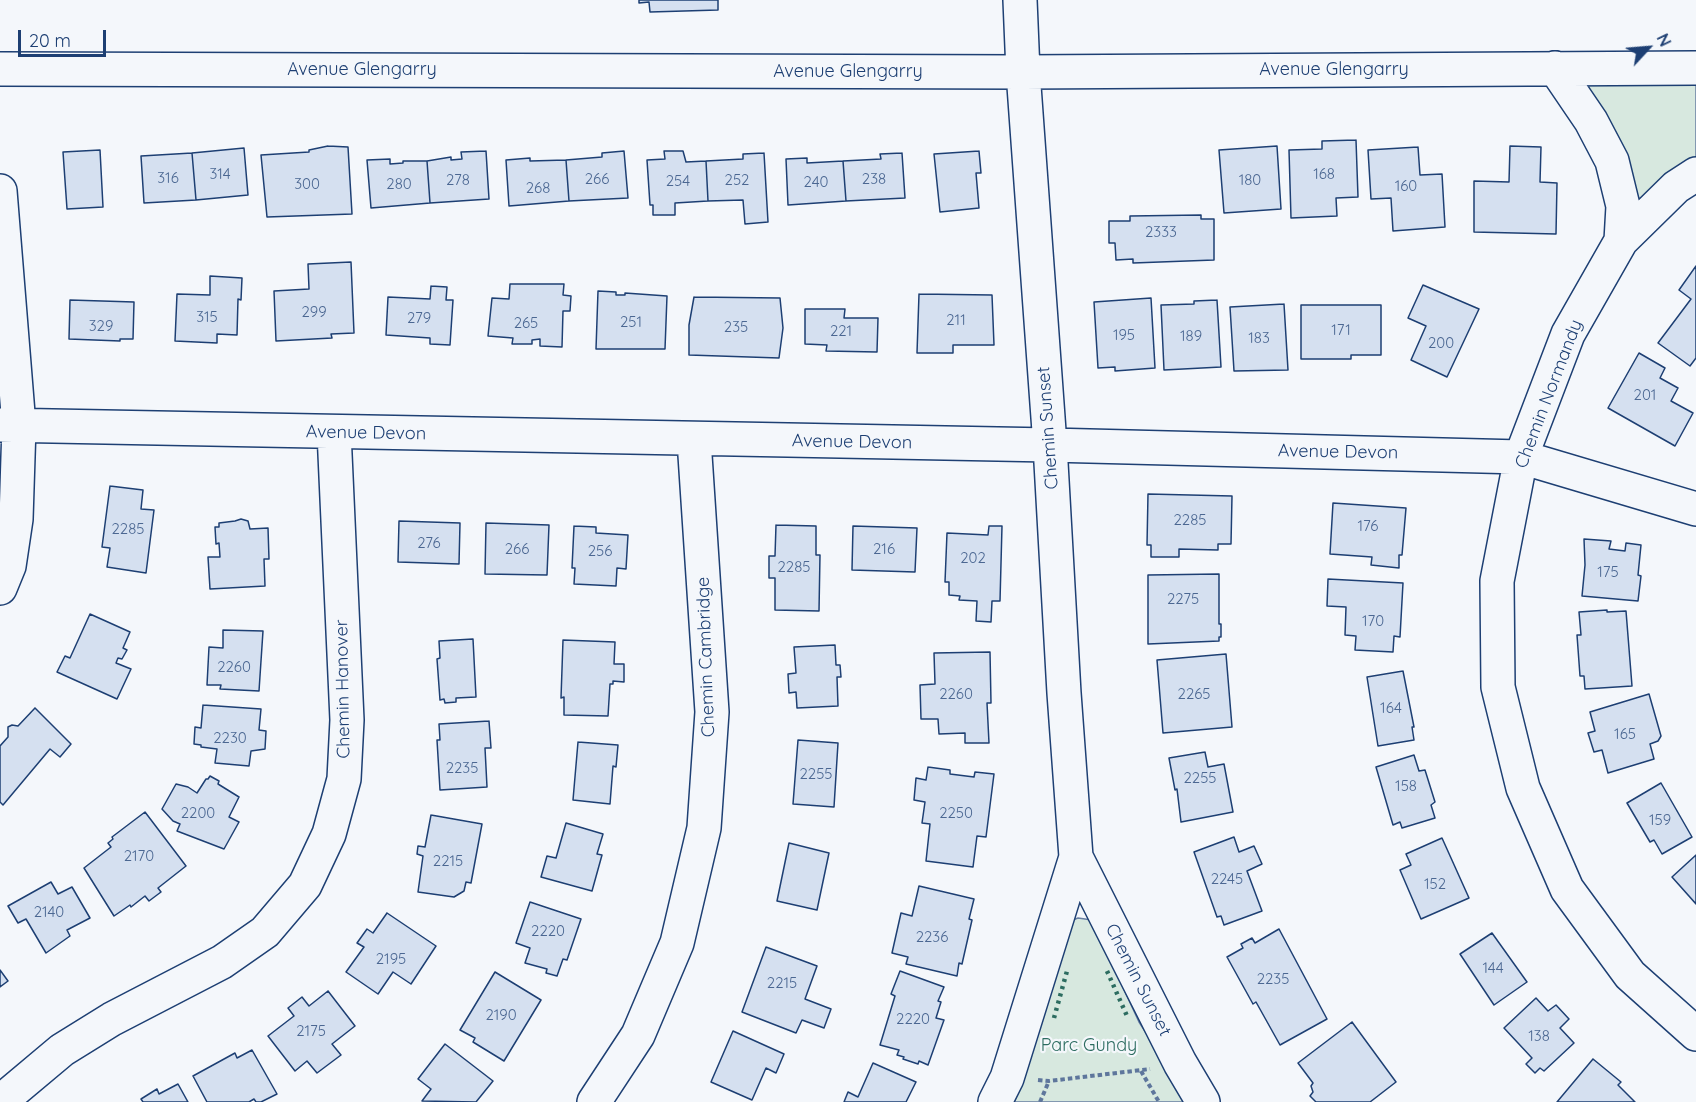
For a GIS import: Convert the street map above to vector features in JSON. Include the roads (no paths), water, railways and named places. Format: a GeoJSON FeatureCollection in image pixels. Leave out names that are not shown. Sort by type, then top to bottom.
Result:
{"type":"FeatureCollection","features":[{"type":"Feature","properties":{"kind":"street","name":"Chemin Sunset"},"geometry":{"type":"LineString","coordinates":[[1001,1090],[1076,857],[1020,0]]}},
{"type":"Feature","properties":{"kind":"street","name":"Chemin Normandy"},"geometry":{"type":"LineString","coordinates":[[1555,68],[1591,121],[1612,161],[1623,206],[1621,241]]}},
{"type":"Feature","properties":{"kind":"street","name":"Avenue Glengarry"},"geometry":{"type":"LineString","coordinates":[[0,69],[1023,72],[1696,68]]}},
{"type":"Feature","properties":{"kind":"street","name":"Chemin Normandy"},"geometry":{"type":"LineString","coordinates":[[1696,174],[1676,187],[1621,241],[1568,334],[1521,457],[1497,581],[1498,687],[1523,788],[1567,889],[1630,975],[1696,1034]]}},
{"type":"Feature","properties":{"kind":"street"},"geometry":{"type":"LineString","coordinates":[[0,191],[9,426],[16,519],[9,566],[0,588]]}},
{"type":"Feature","properties":{"kind":"street","name":"Avenue Devon"},"geometry":{"type":"LineString","coordinates":[[9,426],[1050,445],[1521,457],[1696,509]]}},
{"type":"Feature","properties":{"kind":"street","name":"Chemin Hanover"},"geometry":{"type":"LineString","coordinates":[[0,1102],[62,1050],[112,1019],[222,962],[265,932],[305,885],[329,834],[344,779],[347,720],[334,432]]}},
{"type":"Feature","properties":{"kind":"street","name":"Chemin Cambridge"},"geometry":{"type":"LineString","coordinates":[[594,1102],[638,1035],[677,943],[704,828],[712,712],[694,440]]}},
{"type":"Feature","properties":{"kind":"street","name":"Chemin Sunset"},"geometry":{"type":"LineString","coordinates":[[1076,857],[1180,1063],[1203,1102]]}},
{"type":"Feature","properties":{"kind":"park label","name":"Parc Gundy"},"geometry":{"type":"Point","coordinates":[1089,1046]}}]}
